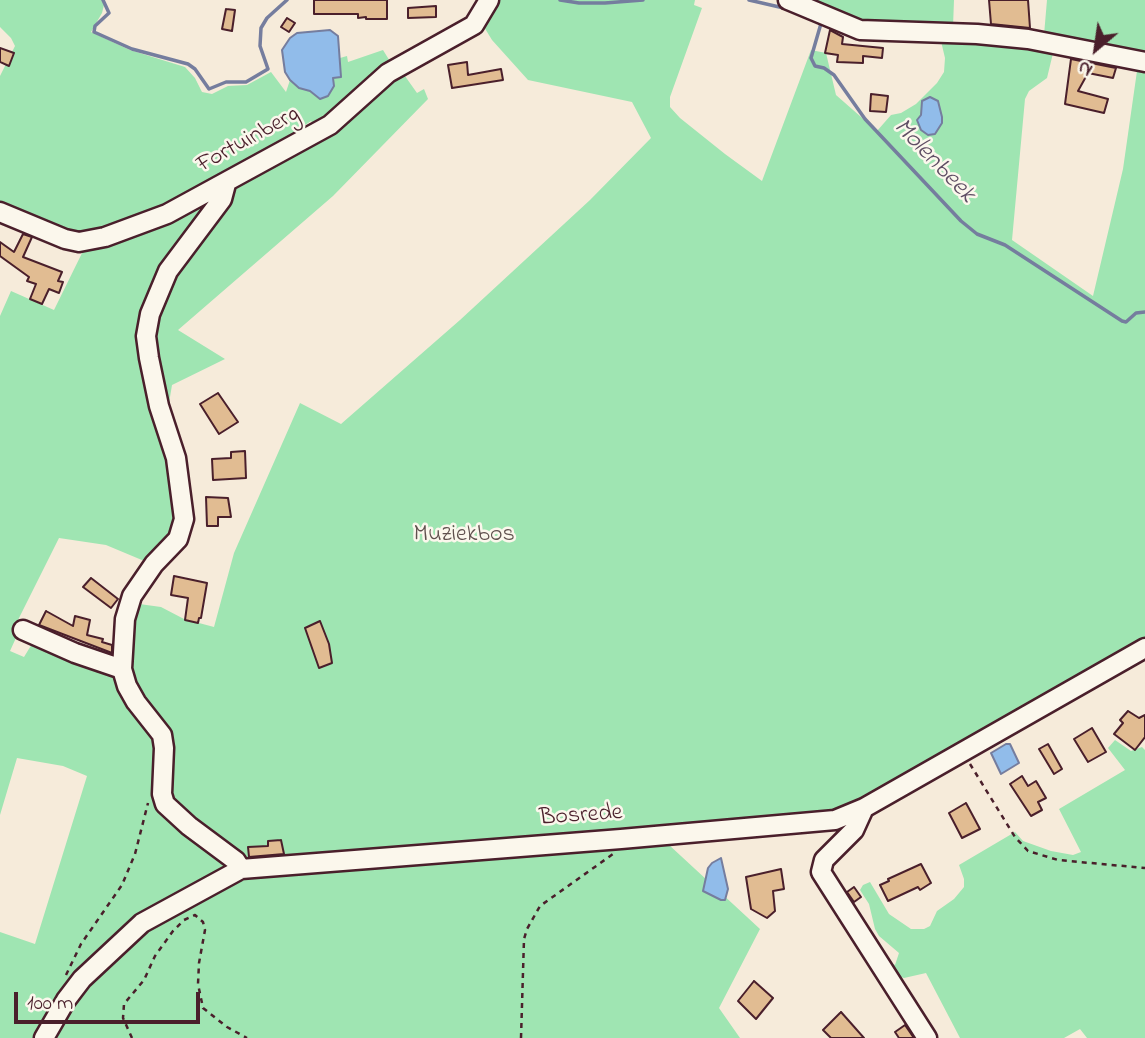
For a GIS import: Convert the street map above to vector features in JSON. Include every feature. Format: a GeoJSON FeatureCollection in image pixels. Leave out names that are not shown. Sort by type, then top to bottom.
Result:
{"type":"FeatureCollection","features":[{"type":"Feature","properties":{"kind":"street","name":"Fortuinberg"},"geometry":{"type":"LineString","coordinates":[[0,212],[65,239],[82,242],[142,225],[226,184],[281,149],[330,125],[387,73],[474,25],[489,0]]}},
{"type":"Feature","properties":{"kind":"street"},"geometry":{"type":"LineString","coordinates":[[788,0],[860,30],[1017,38],[1145,62]]}},
{"type":"Feature","properties":{"kind":"street"},"geometry":{"type":"LineString","coordinates":[[226,184],[222,199],[168,271],[150,314],[146,337],[149,358],[159,406],[176,458],[184,519],[178,539],[154,564],[132,596],[125,619],[122,669],[136,702],[162,735],[162,794],[165,804],[236,861],[241,869]]}},
{"type":"Feature","properties":{"kind":"street"},"geometry":{"type":"LineString","coordinates":[[23,630],[75,653],[122,669]]}},
{"type":"Feature","properties":{"kind":"street","name":"Bosrede"},"geometry":{"type":"LineString","coordinates":[[44,1038],[61,1007],[82,979],[142,923],[241,869],[835,820],[864,808],[1145,648]]}},
{"type":"Feature","properties":{"kind":"street"},"geometry":{"type":"LineString","coordinates":[[864,808],[854,830],[824,860],[821,872],[927,1038]]}},
{"type":"Feature","properties":{"kind":"path"},"geometry":{"type":"LineString","coordinates":[[963,750],[987,794],[1015,837],[1028,850],[1058,860],[1145,868]]}},
{"type":"Feature","properties":{"kind":"path"},"geometry":{"type":"LineString","coordinates":[[64,981],[81,944],[122,885],[135,854],[150,796]]}},
{"type":"Feature","properties":{"kind":"path"},"geometry":{"type":"LineString","coordinates":[[521,1038],[524,939],[532,918],[546,901],[612,855],[619,848],[621,839]]}},
{"type":"Feature","properties":{"kind":"path"},"geometry":{"type":"LineString","coordinates":[[132,1038],[123,1018],[124,1004],[144,980],[155,956],[173,931],[184,920],[195,915],[203,922],[205,930],[198,972],[203,1008],[227,1027],[247,1038]]}},
{"type":"Feature","properties":{"kind":"green space","name":"Muziekbos"},"geometry":{"type":"Polygon","coordinates":[[[0,0],[102,0],[102,13],[91,32],[130,50],[185,67],[202,92],[212,94],[228,86],[247,85],[271,72],[286,92],[290,80],[320,99],[329,95],[334,86],[333,78],[341,76],[340,58],[347,56],[348,62],[383,50],[396,71],[400,69],[417,93],[424,89],[428,99],[333,196],[178,330],[225,359],[172,385],[167,415],[152,365],[149,324],[173,266],[215,213],[211,211],[184,242],[158,283],[148,306],[143,339],[145,355],[153,395],[177,473],[181,506],[178,531],[149,563],[106,545],[59,538],[15,626],[20,629],[10,651],[24,657],[35,639],[118,671],[132,700],[152,726],[156,737],[164,734],[139,704],[126,669],[132,603],[161,607],[184,619],[214,627],[234,553],[300,403],[341,424],[460,320],[590,200],[651,138],[632,102],[528,80],[492,40],[481,22],[492,0],[695,0],[694,5],[702,8],[670,97],[670,107],[680,118],[762,181],[811,50],[826,53],[836,95],[877,131],[891,115],[901,113],[916,104],[937,83],[944,72],[945,58],[940,37],[987,39],[1054,49],[1047,78],[1029,91],[1025,99],[1012,240],[1093,296],[1123,169],[1138,64],[1145,65],[1145,640],[847,811],[823,817],[655,832],[760,929],[719,1008],[740,1038],[0,1038],[0,932],[35,944],[87,776],[63,766],[17,758],[0,815],[0,316],[11,291],[54,310],[85,247],[158,221],[235,178],[314,125],[311,121],[232,176],[164,212],[101,235],[85,238],[58,234],[0,209],[0,76],[15,46],[0,27],[0,0]]]}},
{"type":"Feature","properties":{"kind":"green space"},"geometry":{"type":"Polygon","coordinates":[[[802,0],[954,0],[953,27],[852,22],[802,0]]]}},
{"type":"Feature","properties":{"kind":"green space"},"geometry":{"type":"Polygon","coordinates":[[[1047,0],[1145,0],[1145,55],[1044,35],[1047,0]]]}},
{"type":"Feature","properties":{"kind":"green space"},"geometry":{"type":"Polygon","coordinates":[[[1115,740],[1131,751],[1142,747],[1145,750],[1145,1038],[1087,1038],[1080,1029],[1064,1038],[960,1038],[926,973],[904,978],[886,972],[880,957],[895,965],[899,953],[879,936],[869,904],[860,890],[870,882],[889,914],[911,929],[924,929],[930,926],[937,911],[954,899],[964,887],[959,865],[1015,832],[1023,841],[1051,851],[1073,855],[1081,852],[1059,809],[1125,770],[1108,748],[1115,740]]]}},
{"type":"Feature","properties":{"kind":"water"},"geometry":{"type":"Polygon","coordinates":[[[330,30],[338,36],[341,77],[333,78],[334,86],[328,96],[320,99],[290,80],[285,72],[282,50],[297,33],[330,30]]]}},
{"type":"Feature","properties":{"kind":"water"},"geometry":{"type":"Polygon","coordinates":[[[930,97],[938,101],[942,123],[935,134],[928,135],[921,130],[917,120],[921,115],[922,101],[930,97]]]}},
{"type":"Feature","properties":{"kind":"water"},"geometry":{"type":"Polygon","coordinates":[[[1010,744],[1019,763],[1001,774],[991,753],[1010,744]]]}},
{"type":"Feature","properties":{"kind":"water"},"geometry":{"type":"Polygon","coordinates":[[[721,858],[728,889],[725,900],[703,891],[708,868],[721,858]]]}},
{"type":"Feature","properties":{"kind":"building"},"geometry":{"type":"Polygon","coordinates":[[[314,0],[387,0],[387,19],[358,18],[358,14],[314,14],[314,0]]]}},
{"type":"Feature","properties":{"kind":"building"},"geometry":{"type":"Polygon","coordinates":[[[989,0],[1028,0],[1030,28],[991,24],[989,0]]]}},
{"type":"Feature","properties":{"kind":"building"},"geometry":{"type":"Polygon","coordinates":[[[436,6],[436,17],[408,18],[408,8],[436,6]]]}},
{"type":"Feature","properties":{"kind":"building"},"geometry":{"type":"Polygon","coordinates":[[[226,9],[235,10],[232,31],[222,29],[226,9]]]}},
{"type":"Feature","properties":{"kind":"building"},"geometry":{"type":"Polygon","coordinates":[[[287,18],[295,23],[289,32],[281,27],[287,18]]]}},
{"type":"Feature","properties":{"kind":"building"},"geometry":{"type":"Polygon","coordinates":[[[830,30],[843,37],[842,44],[883,48],[882,58],[863,56],[863,63],[837,62],[838,55],[825,53],[830,30]]]}},
{"type":"Feature","properties":{"kind":"building"},"geometry":{"type":"Polygon","coordinates":[[[0,48],[14,53],[9,66],[0,62],[0,48]]]}},
{"type":"Feature","properties":{"kind":"building"},"geometry":{"type":"Polygon","coordinates":[[[1071,59],[1116,68],[1113,78],[1088,73],[1078,91],[1108,99],[1104,113],[1065,104],[1071,59]]]}},
{"type":"Feature","properties":{"kind":"building"},"geometry":{"type":"Polygon","coordinates":[[[467,62],[468,75],[501,69],[503,80],[452,88],[448,65],[467,62]]]}},
{"type":"Feature","properties":{"kind":"building"},"geometry":{"type":"Polygon","coordinates":[[[871,94],[888,96],[886,112],[870,111],[871,94]]]}},
{"type":"Feature","properties":{"kind":"building"},"geometry":{"type":"Polygon","coordinates":[[[23,234],[32,237],[23,257],[62,272],[58,281],[63,282],[59,293],[49,289],[42,304],[30,299],[36,284],[27,281],[29,277],[0,256],[0,242],[14,252],[23,234]]]}},
{"type":"Feature","properties":{"kind":"building"},"geometry":{"type":"Polygon","coordinates":[[[218,393],[238,422],[219,434],[200,404],[218,393]]]}},
{"type":"Feature","properties":{"kind":"building"},"geometry":{"type":"Polygon","coordinates":[[[245,451],[246,478],[213,480],[212,459],[231,458],[231,452],[245,451]]]}},
{"type":"Feature","properties":{"kind":"building"},"geometry":{"type":"Polygon","coordinates":[[[206,497],[228,498],[231,517],[218,517],[218,526],[207,526],[206,497]]]}},
{"type":"Feature","properties":{"kind":"building"},"geometry":{"type":"Polygon","coordinates":[[[174,576],[207,583],[198,623],[185,620],[188,598],[171,595],[174,576]]]}},
{"type":"Feature","properties":{"kind":"building"},"geometry":{"type":"Polygon","coordinates":[[[91,578],[118,599],[111,608],[83,587],[91,578]]]}},
{"type":"Feature","properties":{"kind":"building"},"geometry":{"type":"Polygon","coordinates":[[[46,611],[73,626],[75,616],[90,620],[87,635],[103,639],[102,642],[112,645],[112,653],[39,625],[46,611]]]}},
{"type":"Feature","properties":{"kind":"building"},"geometry":{"type":"Polygon","coordinates":[[[320,621],[329,644],[332,663],[319,668],[305,628],[320,621]]]}},
{"type":"Feature","properties":{"kind":"building"},"geometry":{"type":"Polygon","coordinates":[[[1128,711],[1139,718],[1145,715],[1145,737],[1135,750],[1114,734],[1123,723],[1120,720],[1128,711]]]}},
{"type":"Feature","properties":{"kind":"building"},"geometry":{"type":"Polygon","coordinates":[[[1092,728],[1106,752],[1088,762],[1074,739],[1092,728]]]}},
{"type":"Feature","properties":{"kind":"building"},"geometry":{"type":"Polygon","coordinates":[[[1048,744],[1062,769],[1054,774],[1039,749],[1048,744]]]}},
{"type":"Feature","properties":{"kind":"building"},"geometry":{"type":"Polygon","coordinates":[[[1022,776],[1028,786],[1036,781],[1046,798],[1038,802],[1042,810],[1031,816],[1010,784],[1022,776]]]}},
{"type":"Feature","properties":{"kind":"building"},"geometry":{"type":"Polygon","coordinates":[[[966,803],[980,829],[962,838],[949,813],[966,803]]]}},
{"type":"Feature","properties":{"kind":"building"},"geometry":{"type":"Polygon","coordinates":[[[281,840],[284,854],[249,857],[248,847],[268,846],[268,841],[281,840]]]}},
{"type":"Feature","properties":{"kind":"building"},"geometry":{"type":"Polygon","coordinates":[[[921,864],[931,883],[920,890],[918,887],[888,901],[880,885],[921,864]]]}},
{"type":"Feature","properties":{"kind":"building"},"geometry":{"type":"Polygon","coordinates":[[[781,869],[784,889],[773,891],[775,911],[767,918],[751,909],[746,877],[781,869]]]}},
{"type":"Feature","properties":{"kind":"building"},"geometry":{"type":"Polygon","coordinates":[[[854,887],[861,897],[854,902],[847,892],[854,887]]]}},
{"type":"Feature","properties":{"kind":"building"},"geometry":{"type":"Polygon","coordinates":[[[754,981],[773,998],[756,1019],[738,1001],[754,981]]]}},
{"type":"Feature","properties":{"kind":"building"},"geometry":{"type":"Polygon","coordinates":[[[841,1012],[864,1038],[831,1038],[823,1030],[841,1012]]]}},
{"type":"Feature","properties":{"kind":"building"},"geometry":{"type":"Polygon","coordinates":[[[905,1025],[914,1038],[899,1038],[895,1032],[905,1025]]]}},
{"type":"Feature","properties":{"kind":"waterway","name":"Molenbeek"},"geometry":{"type":"LineString","coordinates":[[103,0],[109,13],[95,26],[94,32],[132,49],[188,64],[195,69],[209,89],[226,82],[246,82],[268,69],[260,46],[261,28],[267,18],[287,0]]}},
{"type":"Feature","properties":{"kind":"waterway","name":"Molenbeek"},"geometry":{"type":"LineString","coordinates":[[560,0],[579,3],[643,0]]}},
{"type":"Feature","properties":{"kind":"waterway","name":"Molenbeek"},"geometry":{"type":"LineString","coordinates":[[749,0],[788,9]]}},
{"type":"Feature","properties":{"kind":"waterway","name":"Molenbeek"},"geometry":{"type":"LineString","coordinates":[[822,20],[811,58],[815,66],[834,75],[865,119],[961,221],[977,234],[1005,245],[1122,321],[1126,322],[1136,313],[1145,312]]}}]}
